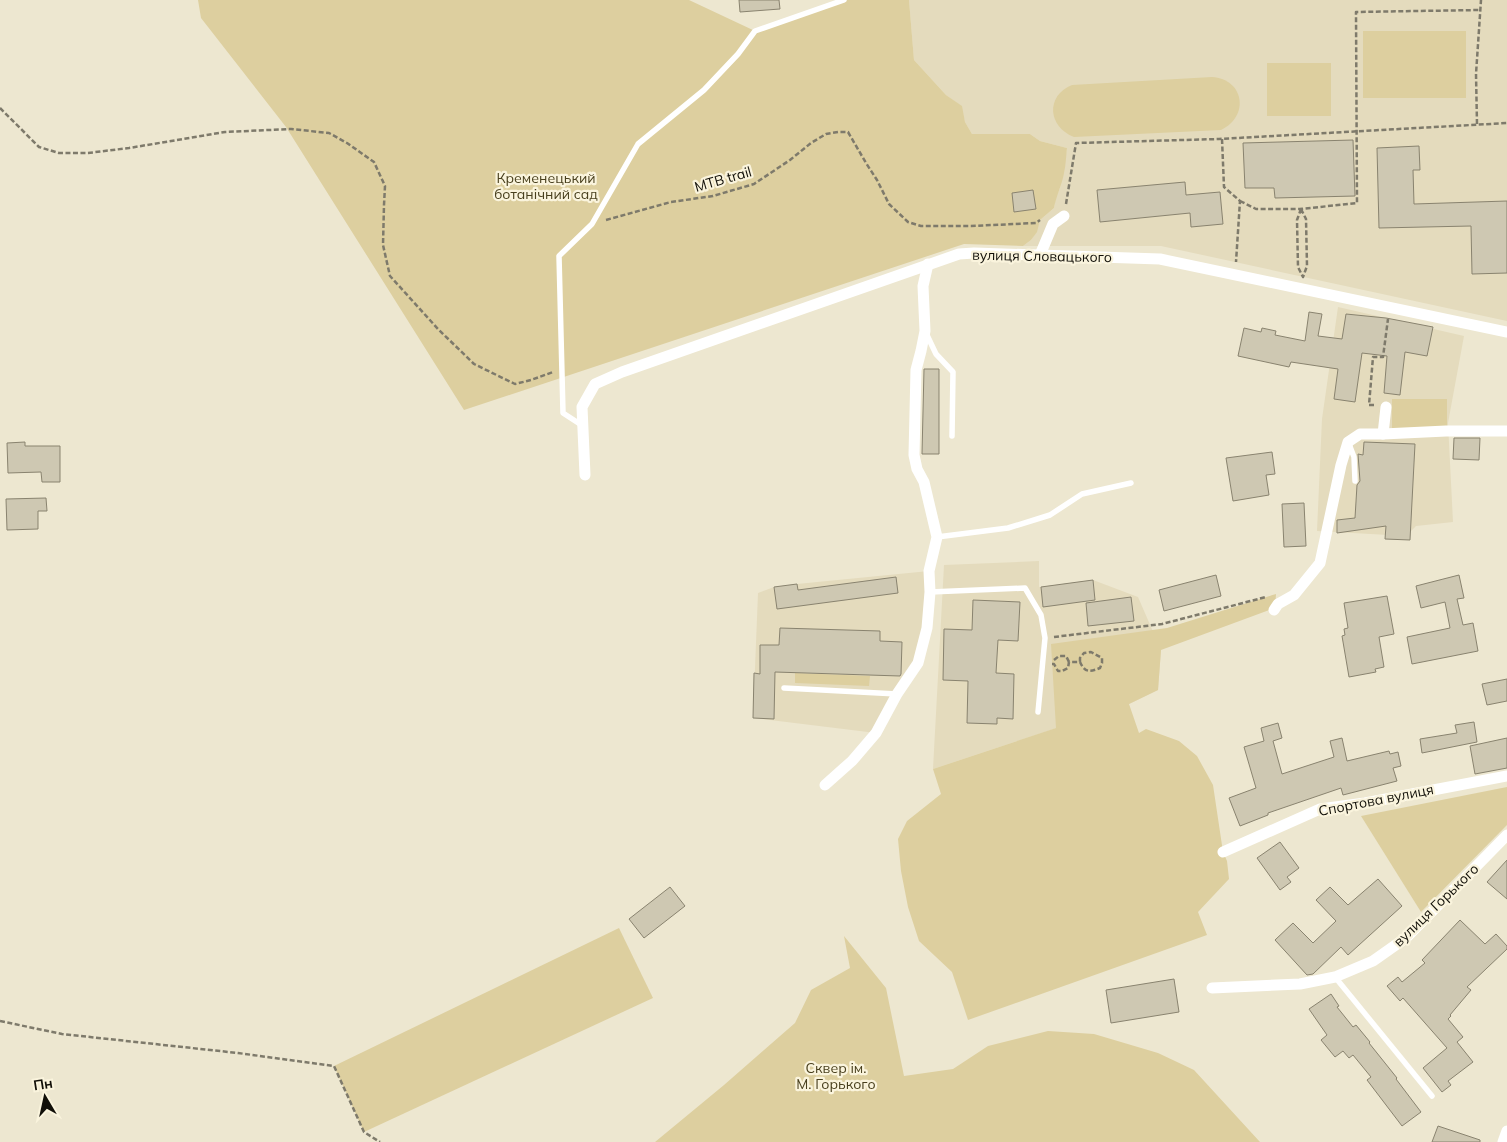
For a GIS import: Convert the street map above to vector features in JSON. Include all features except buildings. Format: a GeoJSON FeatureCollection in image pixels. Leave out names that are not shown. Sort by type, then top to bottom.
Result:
{"type":"FeatureCollection","features":[{"type":"Feature","properties":{"kind":"street"},"geometry":{"type":"LineString","coordinates":[[1040,255],[1053,224],[1064,216]]}},
{"type":"Feature","properties":{"kind":"street","name":"вулиця Словацького"},"geometry":{"type":"LineString","coordinates":[[585,475],[582,407],[596,384],[622,372],[959,254],[1160,259],[1507,332]]}},
{"type":"Feature","properties":{"kind":"street"},"geometry":{"type":"LineString","coordinates":[[825,785],[852,762],[876,733],[918,663],[926,628],[930,592],[929,571],[937,537],[924,482],[916,469],[914,455],[916,370],[925,331],[923,286],[928,264]]}},
{"type":"Feature","properties":{"kind":"street"},"geometry":{"type":"LineString","coordinates":[[1383,434],[1386,407]]}},
{"type":"Feature","properties":{"kind":"street"},"geometry":{"type":"LineString","coordinates":[[1274,610],[1278,604],[1294,594],[1320,563],[1341,465],[1348,442],[1360,434],[1507,431]]}},
{"type":"Feature","properties":{"kind":"street","name":"Спортова вулиця"},"geometry":{"type":"LineString","coordinates":[[1223,852],[1320,809],[1507,776]]}},
{"type":"Feature","properties":{"kind":"street","name":"вулиця Горького"},"geometry":{"type":"LineString","coordinates":[[1212,988],[1300,984],[1335,977],[1373,962],[1407,936],[1507,835]]}},
{"type":"Feature","properties":{"kind":"street"},"geometry":{"type":"LineString","coordinates":[[1503,1142],[1507,1131]]}},
{"type":"Feature","properties":{"kind":"lane"},"geometry":{"type":"LineString","coordinates":[[583,426],[563,413],[559,256],[592,224],[638,144],[704,90],[738,54],[754,31],[844,0]]}},
{"type":"Feature","properties":{"kind":"lane"},"geometry":{"type":"LineString","coordinates":[[925,331],[936,354],[953,372],[952,436]]}},
{"type":"Feature","properties":{"kind":"lane"},"geometry":{"type":"LineString","coordinates":[[1348,442],[1354,458],[1355,481]]}},
{"type":"Feature","properties":{"kind":"lane"},"geometry":{"type":"LineString","coordinates":[[937,537],[1008,528],[1050,516],[1082,494],[1131,483]]}},
{"type":"Feature","properties":{"kind":"lane"},"geometry":{"type":"LineString","coordinates":[[930,592],[1025,588],[1041,615],[1045,638],[1038,712]]}},
{"type":"Feature","properties":{"kind":"lane"},"geometry":{"type":"LineString","coordinates":[[784,688],[898,694]]}},
{"type":"Feature","properties":{"kind":"lane"},"geometry":{"type":"LineString","coordinates":[[1335,977],[1432,1096]]}},
{"type":"Feature","properties":{"kind":"path"},"geometry":{"type":"LineString","coordinates":[[1477,124],[1476,74],[1481,0]]}},
{"type":"Feature","properties":{"kind":"path"},"geometry":{"type":"LineString","coordinates":[[1222,139],[1224,187],[1240,201],[1256,209],[1301,209],[1357,203],[1356,12],[1480,10]]}},
{"type":"Feature","properties":{"kind":"path"},"geometry":{"type":"LineString","coordinates":[[0,108],[39,147],[59,152],[96,152],[224,132],[291,130],[329,133],[374,162],[385,186],[384,246],[390,276],[438,329],[474,364],[515,384],[555,371],[562,356]]}},
{"type":"Feature","properties":{"kind":"path"},"geometry":{"type":"LineString","coordinates":[[1064,216],[1076,143],[1222,139],[1507,123]]}},
{"type":"Feature","properties":{"kind":"path","name":"MTB trail"},"geometry":{"type":"LineString","coordinates":[[592,224],[671,202],[713,196],[754,184],[790,160],[811,143],[826,134],[838,132],[848,132],[889,204],[908,222],[920,226],[971,226],[1036,223],[1040,220]]}},
{"type":"Feature","properties":{"kind":"path"},"geometry":{"type":"LineString","coordinates":[[1236,262],[1240,201]]}},
{"type":"Feature","properties":{"kind":"path"},"geometry":{"type":"LineString","coordinates":[[1301,209],[1306,219],[1307,266],[1303,277],[1298,267],[1297,220],[1301,209]]}},
{"type":"Feature","properties":{"kind":"path"},"geometry":{"type":"LineString","coordinates":[[1369,405],[1373,357],[1383,357],[1389,308]]}},
{"type":"Feature","properties":{"kind":"path"},"geometry":{"type":"LineString","coordinates":[[1045,638],[1162,624],[1266,597]]}},
{"type":"Feature","properties":{"kind":"path"},"geometry":{"type":"LineString","coordinates":[[1091,652],[1102,658],[1100,668],[1088,672],[1080,662],[1080,658],[1084,653],[1091,652]]}},
{"type":"Feature","properties":{"kind":"path"},"geometry":{"type":"LineString","coordinates":[[1059,656],[1066,656],[1069,662],[1068,668],[1062,671],[1058,671],[1054,664],[1054,659],[1059,656]]}},
{"type":"Feature","properties":{"kind":"path"},"geometry":{"type":"LineString","coordinates":[[1069,662],[1080,662]]}},
{"type":"Feature","properties":{"kind":"path"},"geometry":{"type":"LineString","coordinates":[[1043,665],[1054,664]]}},
{"type":"Feature","properties":{"kind":"path"},"geometry":{"type":"LineString","coordinates":[[0,1021],[62,1034],[238,1053],[334,1066],[364,1132],[380,1142]]}},
{"type":"Feature","properties":{"kind":"shaded area"},"geometry":{"type":"Polygon","coordinates":[[[909,0],[1507,0],[1507,321],[1161,246],[1023,246],[1031,240],[1040,220],[1054,208],[1056,196],[1060,188],[1067,148],[1040,141],[1030,134],[972,134],[965,122],[961,106],[946,95],[914,60],[909,0]]]}},
{"type":"Feature","properties":{"kind":"shaded area"},"geometry":{"type":"Polygon","coordinates":[[[1338,307],[1464,336],[1448,423],[1453,522],[1416,526],[1406,536],[1317,531],[1322,419],[1338,307]]]}},
{"type":"Feature","properties":{"kind":"shaded area"},"geometry":{"type":"Polygon","coordinates":[[[1039,561],[1039,587],[1093,580],[1138,597],[1161,650],[1158,690],[1129,704],[933,769],[944,565],[1039,561]]]}},
{"type":"Feature","properties":{"kind":"shaded area"},"geometry":{"type":"Polygon","coordinates":[[[929,571],[918,663],[876,733],[753,718],[758,593],[774,587],[797,584],[929,571]]]}},
{"type":"Feature","properties":{"kind":"green space","name":"Кременецький ботанічний сад"},"geometry":{"type":"Polygon","coordinates":[[[198,0],[689,0],[755,31],[844,0],[909,0],[914,60],[946,95],[962,106],[965,122],[972,134],[1030,134],[1040,141],[1067,148],[1065,170],[1054,208],[1040,220],[1037,232],[1023,246],[964,244],[464,410],[286,127],[201,18],[198,0]]]}},
{"type":"Feature","properties":{"kind":"green space"},"geometry":{"type":"Polygon","coordinates":[[[1363,31],[1466,31],[1466,98],[1363,98],[1363,31]]]}},
{"type":"Feature","properties":{"kind":"green space"},"geometry":{"type":"Polygon","coordinates":[[[1267,63],[1331,63],[1331,116],[1267,116],[1267,63]]]}},
{"type":"Feature","properties":{"kind":"green space"},"geometry":{"type":"Polygon","coordinates":[[[1212,77],[1223,79],[1231,84],[1237,91],[1239,99],[1239,108],[1236,116],[1230,124],[1221,130],[1074,137],[1059,126],[1053,111],[1057,96],[1072,85],[1212,77]]]}},
{"type":"Feature","properties":{"kind":"green space"},"geometry":{"type":"Polygon","coordinates":[[[1392,399],[1447,399],[1447,430],[1392,430],[1392,399]]]}},
{"type":"Feature","properties":{"kind":"green space"},"geometry":{"type":"Polygon","coordinates":[[[1276,594],[1275,608],[1161,650],[1158,690],[1129,704],[1139,733],[1146,729],[1179,741],[1197,756],[1213,785],[1229,879],[1198,912],[1207,935],[968,1020],[952,972],[919,941],[908,907],[901,871],[898,839],[907,821],[941,794],[933,769],[1056,728],[1051,644],[1167,628],[1276,594]]]}},
{"type":"Feature","properties":{"kind":"green space"},"geometry":{"type":"Polygon","coordinates":[[[795,673],[870,676],[869,686],[795,683],[795,673]]]}},
{"type":"Feature","properties":{"kind":"green space"},"geometry":{"type":"Polygon","coordinates":[[[1507,787],[1507,825],[1421,912],[1361,816],[1507,787]]]}},
{"type":"Feature","properties":{"kind":"green space"},"geometry":{"type":"Polygon","coordinates":[[[619,928],[653,998],[364,1132],[334,1066],[619,928]]]}},
{"type":"Feature","properties":{"kind":"green space","name":"Сквер ім. М. Горького"},"geometry":{"type":"Polygon","coordinates":[[[844,936],[886,988],[904,1076],[953,1069],[988,1046],[1048,1031],[1094,1034],[1158,1053],[1194,1070],[1260,1142],[655,1142],[795,1023],[811,990],[850,968],[844,936]]]}}]}
